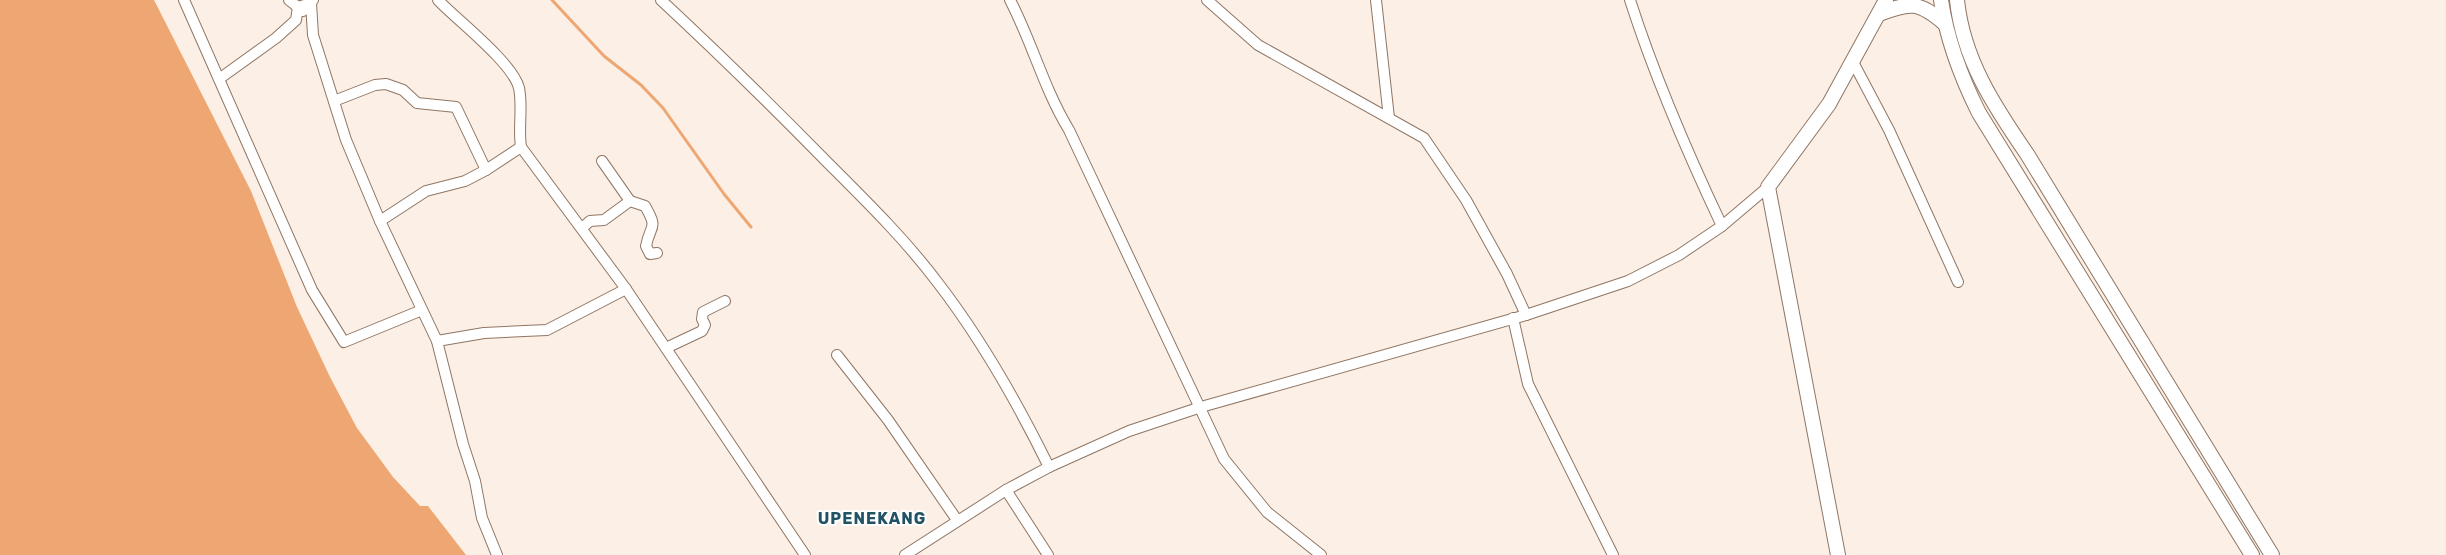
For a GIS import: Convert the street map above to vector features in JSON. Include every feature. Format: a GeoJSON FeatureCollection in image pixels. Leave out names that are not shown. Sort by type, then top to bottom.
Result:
{"type":"FeatureCollection","features":[{"type":"Feature","properties":{"kind":"main road"},"geometry":{"type":"LineString","coordinates":[[1838,555],[1768,187],[1815,126],[1853,62],[1886,0]]}},
{"type":"Feature","properties":{"kind":"main road"},"geometry":{"type":"LineString","coordinates":[[1941,0],[1945,24],[1960,73],[1979,113],[2252,555]]}},
{"type":"Feature","properties":{"kind":"main road"},"geometry":{"type":"LineString","coordinates":[[1956,0],[1958,18],[1971,62],[1998,112],[2045,185],[2272,555]]}},
{"type":"Feature","properties":{"kind":"main road"},"geometry":{"type":"LineString","coordinates":[[1879,14],[1900,6],[1918,5],[1928,10],[1945,24]]}},
{"type":"Feature","properties":{"kind":"main road"},"geometry":{"type":"LineString","coordinates":[[2037,206],[2045,185]]}},
{"type":"Feature","properties":{"kind":"street"},"geometry":{"type":"LineString","coordinates":[[184,0],[312,290],[344,342],[422,310]]}},
{"type":"Feature","properties":{"kind":"street"},"geometry":{"type":"LineString","coordinates":[[289,0],[310,17]]}},
{"type":"Feature","properties":{"kind":"street"},"geometry":{"type":"LineString","coordinates":[[438,0],[512,72],[519,88],[518,132],[521,147],[626,289],[805,555]]}},
{"type":"Feature","properties":{"kind":"street"},"geometry":{"type":"LineString","coordinates":[[661,0],[897,232],[939,284],[993,365],[1028,425],[1049,468]]}},
{"type":"Feature","properties":{"kind":"street"},"geometry":{"type":"LineString","coordinates":[[1010,0],[1023,25],[1054,105],[1069,130],[1201,407],[1224,460],[1267,512],[1321,555]]}},
{"type":"Feature","properties":{"kind":"street"},"geometry":{"type":"LineString","coordinates":[[1207,0],[1258,45],[1424,138],[1466,200],[1507,274],[1526,315]]}},
{"type":"Feature","properties":{"kind":"street"},"geometry":{"type":"LineString","coordinates":[[1376,0],[1389,118]]}},
{"type":"Feature","properties":{"kind":"street"},"geometry":{"type":"LineString","coordinates":[[1630,0],[1647,53],[1694,167],[1722,226]]}},
{"type":"Feature","properties":{"kind":"street"},"geometry":{"type":"LineString","coordinates":[[298,7],[312,2],[310,17],[313,35],[346,140],[380,221],[437,341],[463,444],[475,481],[482,518],[497,555]]}},
{"type":"Feature","properties":{"kind":"street"},"geometry":{"type":"LineString","coordinates":[[219,79],[276,38],[296,20],[298,7]]}},
{"type":"Feature","properties":{"kind":"street"},"geometry":{"type":"LineString","coordinates":[[1853,62],[1889,130],[1958,282]]}},
{"type":"Feature","properties":{"kind":"street"},"geometry":{"type":"LineString","coordinates":[[334,101],[375,85],[386,84],[403,90],[417,103],[456,107],[486,170]]}},
{"type":"Feature","properties":{"kind":"street"},"geometry":{"type":"LineString","coordinates":[[380,221],[426,192],[464,181],[486,170],[521,147]]}},
{"type":"Feature","properties":{"kind":"street"},"geometry":{"type":"LineString","coordinates":[[602,161],[630,201],[645,206],[652,218],[653,226],[646,246],[650,254],[657,253]]}},
{"type":"Feature","properties":{"kind":"street"},"geometry":{"type":"LineString","coordinates":[[907,554],[957,520],[1006,490],[1049,468],[1129,431],[1201,407],[1526,315],[1628,281],[1679,255],[1722,226],[1768,187]]}},
{"type":"Feature","properties":{"kind":"street"},"geometry":{"type":"LineString","coordinates":[[582,228],[590,221],[604,220],[630,201]]}},
{"type":"Feature","properties":{"kind":"street"},"geometry":{"type":"LineString","coordinates":[[437,341],[484,333],[547,330],[626,289]]}},
{"type":"Feature","properties":{"kind":"street"},"geometry":{"type":"LineString","coordinates":[[666,348],[702,331],[705,325],[702,318],[703,312],[725,300]]}},
{"type":"Feature","properties":{"kind":"street"},"geometry":{"type":"LineString","coordinates":[[1512,318],[1528,384],[1613,555]]}},
{"type":"Feature","properties":{"kind":"street"},"geometry":{"type":"LineString","coordinates":[[837,355],[888,420],[957,520]]}},
{"type":"Feature","properties":{"kind":"street"},"geometry":{"type":"LineString","coordinates":[[1006,490],[1048,555]]}},
{"type":"Feature","properties":{"kind":"shaded area"},"geometry":{"type":"Polygon","coordinates":[[[0,0],[154,0],[251,191],[297,307],[330,377],[357,428],[393,477],[420,506],[428,506],[466,555],[0,555],[0,0]]]}},
{"type":"Feature","properties":{"kind":"waterway"},"geometry":{"type":"LineString","coordinates":[[552,0],[604,56],[641,85],[663,108],[724,194],[751,227]]}},
{"type":"Feature","properties":{"kind":"district","name":"UPENEKANG"},"geometry":{"type":"Point","coordinates":[872,518]}}]}
